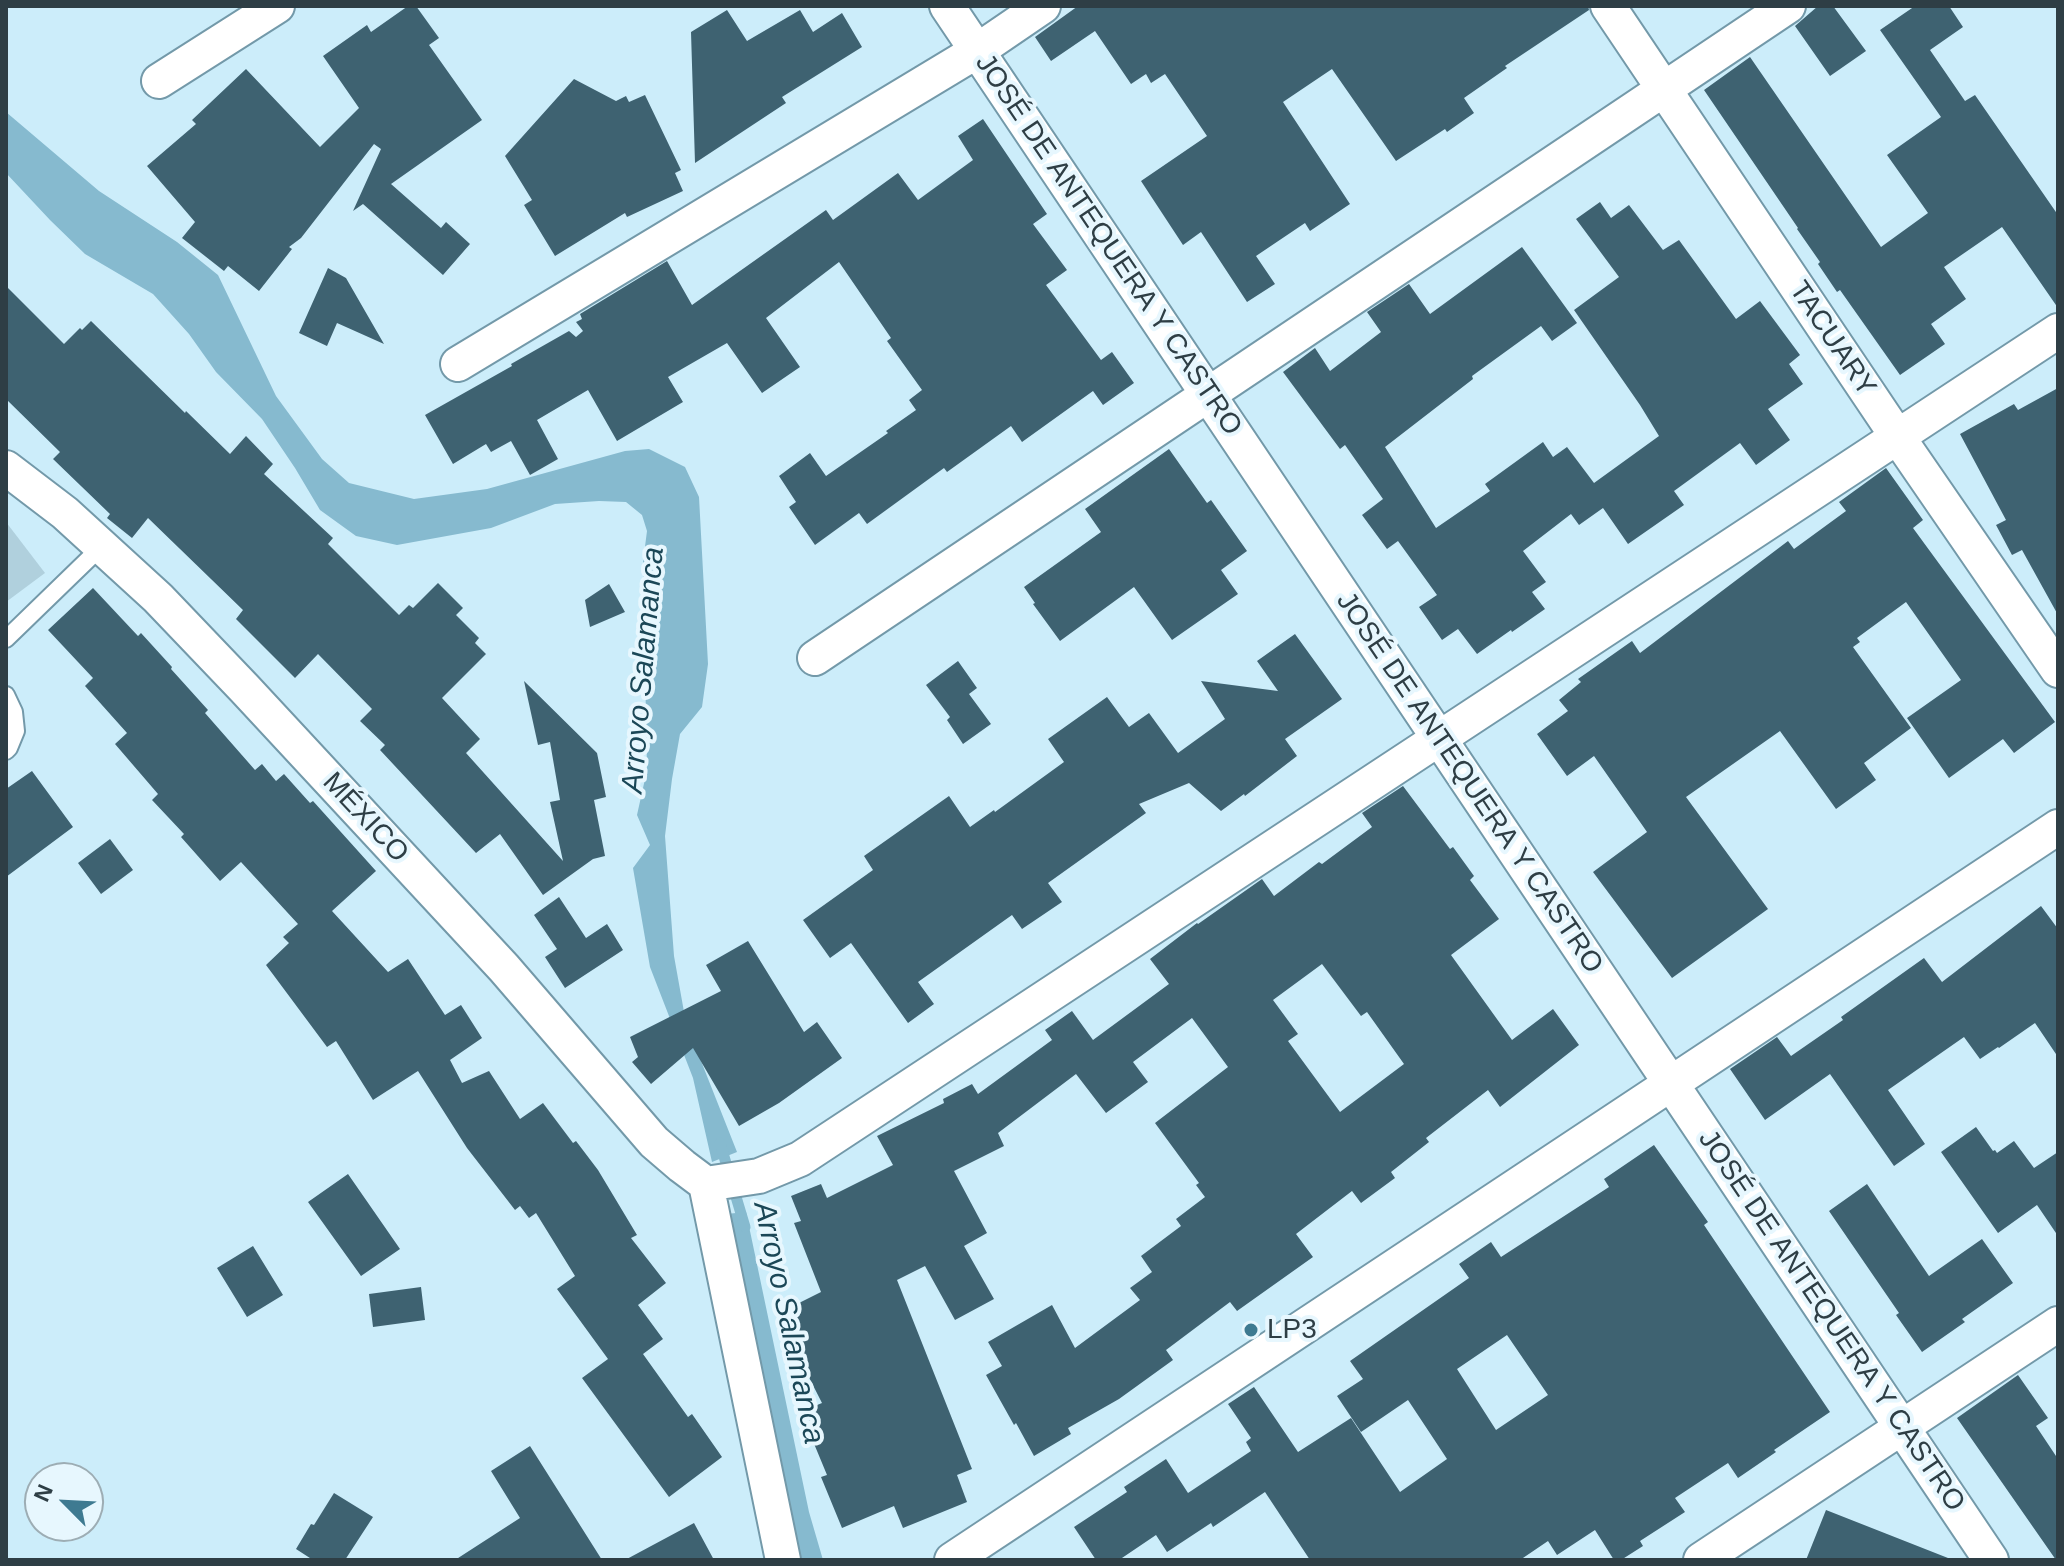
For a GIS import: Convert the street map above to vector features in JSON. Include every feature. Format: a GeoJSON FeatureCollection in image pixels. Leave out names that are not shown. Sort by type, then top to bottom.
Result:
{"type":"FeatureCollection","features":[{"type":"Feature","properties":{"kind":"street"},"geometry":{"type":"LineString","coordinates":[[159,81],[277,6]]}},
{"type":"Feature","properties":{"kind":"street","name":"JOSÉ DE ANTEQUERA Y CASTRO"},"geometry":{"type":"LineString","coordinates":[[947,6],[1991,1560]]}},
{"type":"Feature","properties":{"kind":"street"},"geometry":{"type":"LineString","coordinates":[[458,364],[977,51],[1043,6]]}},
{"type":"Feature","properties":{"kind":"street","name":"TACUARY"},"geometry":{"type":"LineString","coordinates":[[1608,6],[2058,670]]}},
{"type":"Feature","properties":{"kind":"street"},"geometry":{"type":"LineString","coordinates":[[815,658],[1788,6]]}},
{"type":"Feature","properties":{"kind":"street"},"geometry":{"type":"LineString","coordinates":[[783,1560],[713,1183],[759,1176],[800,1159],[2058,331]]}},
{"type":"Feature","properties":{"kind":"street","name":"MÉXICO"},"geometry":{"type":"LineString","coordinates":[[6,468],[65,513],[158,598],[504,968],[654,1142],[682,1166],[713,1183]]}},
{"type":"Feature","properties":{"kind":"street"},"geometry":{"type":"LineString","coordinates":[[952,1560],[2058,827]]}},
{"type":"Feature","properties":{"kind":"street"},"geometry":{"type":"LineString","coordinates":[[1701,1560],[2058,1324]]}},
{"type":"Feature","properties":{"kind":"lane"},"geometry":{"type":"LineString","coordinates":[[6,639],[102,546]]}},
{"type":"Feature","properties":{"kind":"lane"},"geometry":{"type":"LineString","coordinates":[[6,695],[14,712],[16,731],[6,751]]}},
{"type":"Feature","properties":{"kind":"shaded area"},"geometry":{"type":"Polygon","coordinates":[[[6,112],[99,191],[177,242],[218,275],[276,396],[322,459],[349,483],[414,499],[487,489],[625,451],[649,449],[685,467],[699,497],[708,664],[702,707],[680,734],[665,836],[674,956],[686,1023],[737,1152],[712,1162],[693,1078],[650,967],[633,868],[650,845],[637,815],[647,770],[643,562],[647,531],[642,515],[626,502],[555,504],[491,528],[397,545],[356,536],[320,510],[262,419],[216,372],[189,334],[153,294],[85,254],[6,173],[6,112]]]}},
{"type":"Feature","properties":{"kind":"shaded area"},"geometry":{"type":"Polygon","coordinates":[[[6,522],[45,573],[6,602],[6,522]]]}},
{"type":"Feature","properties":{"kind":"shaded area"},"geometry":{"type":"Polygon","coordinates":[[[746,1212],[809,1512],[823,1560],[796,1560],[726,1214],[746,1212]]]}},
{"type":"Feature","properties":{"kind":"building"},"geometry":{"type":"Polygon","coordinates":[[[408,6],[416,6],[439,38],[429,45],[482,120],[391,184],[441,228],[446,222],[470,244],[443,275],[363,204],[353,211],[381,149],[374,144],[301,238],[289,247],[292,249],[259,291],[228,266],[224,271],[182,238],[195,222],[147,166],[196,124],[192,120],[246,69],[320,147],[359,108],[323,56],[367,25],[371,32],[408,6]]]}},
{"type":"Feature","properties":{"kind":"building"},"geometry":{"type":"Polygon","coordinates":[[[1078,6],[1588,6],[1589,10],[1505,66],[1507,68],[1464,98],[1474,113],[1396,161],[1332,69],[1283,102],[1350,204],[1310,231],[1305,223],[1256,256],[1275,284],[1247,302],[1201,232],[1183,245],[1141,181],[1207,136],[1165,74],[1151,83],[1146,74],[1131,84],[1095,31],[1051,61],[1035,37],[1078,6]]]}},
{"type":"Feature","properties":{"kind":"building"},"geometry":{"type":"Polygon","coordinates":[[[1818,6],[1833,6],[1866,51],[1830,76],[1795,26],[1818,6]]]}},
{"type":"Feature","properties":{"kind":"building"},"geometry":{"type":"Polygon","coordinates":[[[1915,6],[1949,6],[1963,27],[1930,50],[1965,101],[1975,95],[2058,215],[2058,308],[2002,227],[1944,267],[1966,299],[1931,324],[1945,344],[1900,375],[1840,290],[1837,292],[1798,228],[1704,90],[1750,57],[1881,247],[1928,213],[1887,155],[1941,117],[1880,30],[1915,6]]]}},
{"type":"Feature","properties":{"kind":"building"},"geometry":{"type":"Polygon","coordinates":[[[727,10],[747,41],[800,10],[813,32],[842,13],[862,47],[782,97],[786,103],[695,163],[691,32],[727,10]]]}},
{"type":"Feature","properties":{"kind":"building"},"geometry":{"type":"Polygon","coordinates":[[[574,79],[616,101],[626,96],[629,102],[645,95],[681,170],[675,173],[683,191],[627,217],[625,213],[555,256],[524,205],[532,200],[505,156],[574,79]]]}},
{"type":"Feature","properties":{"kind":"building"},"geometry":{"type":"Polygon","coordinates":[[[983,119],[1047,214],[1033,224],[1067,270],[1046,285],[1101,360],[1112,352],[1134,383],[1103,405],[1093,391],[1022,442],[1011,426],[947,472],[944,468],[867,524],[859,513],[815,545],[789,507],[796,502],[779,476],[810,453],[826,476],[916,410],[909,400],[922,390],[887,341],[891,338],[839,262],[766,318],[800,367],[762,393],[727,343],[668,377],[683,402],[617,441],[588,390],[537,420],[558,459],[530,475],[511,441],[491,452],[486,444],[453,464],[425,415],[569,331],[576,337],[583,331],[576,322],[582,319],[580,314],[667,261],[692,305],[826,210],[833,220],[898,173],[918,200],[973,160],[958,136],[983,119]]]}},
{"type":"Feature","properties":{"kind":"building"},"geometry":{"type":"Polygon","coordinates":[[[1600,202],[1611,218],[1629,205],[1663,250],[1679,240],[1736,319],[1760,301],[1800,355],[1789,364],[1803,384],[1768,409],[1790,440],[1756,465],[1740,443],[1674,491],[1684,505],[1628,544],[1603,508],[1579,525],[1571,514],[1523,551],[1546,582],[1532,592],[1545,609],[1477,654],[1458,629],[1442,640],[1419,607],[1437,595],[1398,541],[1387,549],[1362,515],[1383,499],[1345,445],[1340,449],[1283,372],[1315,348],[1330,371],[1381,332],[1367,312],[1409,284],[1430,314],[1522,247],[1577,323],[1552,341],[1541,326],[1472,376],[1473,379],[1385,447],[1436,528],[1490,491],[1485,484],[1543,442],[1553,457],[1567,447],[1594,483],[1659,436],[1574,310],[1619,277],[1576,219],[1600,202]]]}},
{"type":"Feature","properties":{"kind":"building"},"geometry":{"type":"Polygon","coordinates":[[[328,268],[346,278],[384,344],[337,323],[327,346],[299,333],[328,268]]]}},
{"type":"Feature","properties":{"kind":"building"},"geometry":{"type":"Polygon","coordinates":[[[6,286],[64,344],[91,321],[230,454],[246,436],[273,464],[264,474],[333,538],[328,544],[399,615],[409,605],[413,608],[438,583],[463,608],[456,615],[479,638],[475,643],[486,654],[442,698],[480,739],[466,753],[563,861],[550,802],[560,800],[550,742],[538,745],[524,681],[597,753],[606,797],[594,800],[605,856],[593,859],[543,895],[500,834],[476,853],[380,750],[385,745],[360,721],[372,709],[318,654],[295,678],[236,619],[243,610],[148,518],[132,538],[107,518],[110,514],[53,459],[60,452],[6,399],[6,286]]]}},
{"type":"Feature","properties":{"kind":"building"},"geometry":{"type":"Polygon","coordinates":[[[2058,388],[2058,615],[2022,550],[2012,555],[1996,525],[2006,520],[1960,434],[2014,404],[2018,410],[2058,388]]]}},
{"type":"Feature","properties":{"kind":"building"},"geometry":{"type":"Polygon","coordinates":[[[1169,449],[1207,503],[1211,500],[1247,551],[1221,570],[1238,594],[1172,640],[1134,587],[1060,641],[1024,587],[1101,532],[1085,509],[1169,449]]]}},
{"type":"Feature","properties":{"kind":"building"},"geometry":{"type":"Polygon","coordinates":[[[1886,468],[1923,520],[1913,528],[2055,722],[2014,753],[2003,739],[1949,778],[1907,718],[1961,680],[1906,602],[1857,638],[1860,642],[1853,647],[1911,728],[1864,763],[1876,780],[1836,809],[1780,731],[1686,797],[1768,909],[1672,978],[1593,872],[1647,832],[1594,756],[1567,776],[1537,734],[1568,711],[1559,700],[1581,682],[1578,679],[1632,641],[1640,653],[1788,541],[1794,549],[1846,511],[1839,502],[1886,468]]]}},
{"type":"Feature","properties":{"kind":"building"},"geometry":{"type":"Polygon","coordinates":[[[609,584],[625,612],[590,627],[585,600],[609,584]]]}},
{"type":"Feature","properties":{"kind":"building"},"geometry":{"type":"Polygon","coordinates":[[[93,588],[172,667],[208,710],[205,713],[255,770],[262,764],[276,781],[284,774],[310,803],[313,801],[376,871],[332,911],[388,972],[408,959],[445,1015],[461,1005],[482,1038],[450,1060],[462,1083],[489,1071],[520,1119],[543,1103],[598,1170],[637,1235],[631,1238],[666,1283],[638,1305],[663,1339],[643,1354],[688,1417],[692,1414],[722,1457],[669,1497],[582,1378],[608,1359],[557,1289],[575,1276],[536,1213],[529,1218],[520,1206],[515,1210],[467,1148],[418,1071],[373,1100],[336,1041],[327,1047],[266,965],[289,943],[283,937],[298,924],[241,862],[220,881],[181,837],[184,834],[152,800],[158,794],[115,744],[127,733],[85,686],[93,678],[48,630],[93,588]]]}},
{"type":"Feature","properties":{"kind":"building"},"geometry":{"type":"Polygon","coordinates":[[[1295,634],[1342,699],[1285,739],[1297,756],[1221,811],[1189,783],[1139,804],[1146,813],[1048,883],[1062,902],[1022,929],[1012,915],[918,982],[934,1004],[908,1023],[851,943],[830,958],[803,920],[873,870],[864,856],[949,796],[970,827],[1064,762],[1048,739],[1107,697],[1129,727],[1149,713],[1178,753],[1225,719],[1201,681],[1278,691],[1257,661],[1295,634]]]}},
{"type":"Feature","properties":{"kind":"building"},"geometry":{"type":"Polygon","coordinates":[[[958,661],[977,688],[969,694],[991,724],[963,744],[947,720],[950,717],[926,685],[958,661]]]}},
{"type":"Feature","properties":{"kind":"building"},"geometry":{"type":"Polygon","coordinates":[[[32,771],[73,827],[6,877],[6,789],[32,771]]]}},
{"type":"Feature","properties":{"kind":"building"},"geometry":{"type":"Polygon","coordinates":[[[1403,786],[1474,876],[1470,880],[1499,919],[1451,955],[1512,1040],[1553,1009],[1579,1045],[1500,1107],[1488,1090],[1426,1138],[1429,1142],[1391,1172],[1395,1178],[1361,1203],[1352,1191],[1296,1234],[1313,1257],[1237,1311],[1230,1302],[1166,1350],[1173,1360],[1119,1399],[1068,1428],[1071,1434],[1034,1456],[986,1375],[1002,1366],[988,1342],[1052,1305],[1075,1348],[1140,1300],[1130,1288],[1152,1272],[1141,1256],[1181,1226],[1176,1219],[1205,1197],[1196,1185],[1199,1183],[1155,1123],[1228,1067],[1192,1018],[1133,1062],[1148,1082],[1106,1113],[1076,1074],[998,1133],[1004,1146],[954,1171],[987,1233],[964,1246],[994,1299],[955,1320],[925,1266],[897,1280],[972,1469],[957,1475],[967,1502],[903,1528],[894,1506],[842,1528],[821,1477],[827,1475],[810,1434],[814,1432],[805,1410],[822,1403],[791,1342],[795,1340],[781,1312],[821,1292],[794,1223],[801,1221],[791,1196],[821,1184],[827,1198],[893,1165],[877,1136],[944,1103],[943,1099],[972,1084],[978,1094],[1052,1040],[1045,1030],[1072,1011],[1093,1040],[1169,984],[1150,959],[1262,879],[1274,896],[1319,862],[1322,864],[1372,827],[1362,813],[1403,786]],[[1322,964],[1273,1000],[1298,1034],[1288,1041],[1340,1112],[1404,1064],[1367,1012],[1361,1016],[1322,964]]]}},
{"type":"Feature","properties":{"kind":"building"},"geometry":{"type":"Polygon","coordinates":[[[110,839],[133,870],[101,894],[78,863],[110,839]]]}},
{"type":"Feature","properties":{"kind":"building"},"geometry":{"type":"Polygon","coordinates":[[[559,897],[586,938],[607,924],[623,950],[565,988],[545,957],[557,949],[534,915],[559,897]]]}},
{"type":"Feature","properties":{"kind":"building"},"geometry":{"type":"Polygon","coordinates":[[[2041,906],[2058,929],[2058,1057],[2035,1023],[1980,1059],[1964,1037],[1888,1090],[1925,1144],[1894,1166],[1830,1074],[1765,1120],[1730,1069],[1777,1037],[1791,1056],[1924,958],[1942,982],[2041,906]]]}},
{"type":"Feature","properties":{"kind":"building"},"geometry":{"type":"Polygon","coordinates":[[[748,941],[804,1032],[817,1022],[842,1058],[779,1103],[739,1126],[693,1048],[651,1084],[632,1062],[638,1057],[630,1037],[721,991],[706,965],[748,941]]]}},
{"type":"Feature","properties":{"kind":"building"},"geometry":{"type":"Polygon","coordinates":[[[1976,1127],[1997,1153],[2014,1141],[2034,1168],[2058,1152],[2058,1236],[2037,1205],[1998,1233],[1941,1152],[1976,1127]]]}},
{"type":"Feature","properties":{"kind":"building"},"geometry":{"type":"Polygon","coordinates":[[[1654,1145],[1708,1222],[1704,1225],[1830,1412],[1738,1478],[1728,1463],[1675,1498],[1685,1512],[1640,1541],[1643,1546],[1621,1560],[1614,1560],[1595,1530],[1557,1555],[1548,1541],[1520,1560],[1310,1560],[1265,1492],[1213,1527],[1211,1523],[1167,1552],[1156,1535],[1119,1560],[1096,1560],[1074,1527],[1127,1492],[1124,1487],[1166,1459],[1188,1493],[1251,1451],[1246,1442],[1251,1438],[1228,1404],[1254,1387],[1298,1452],[1351,1418],[1400,1492],[1447,1459],[1408,1400],[1361,1432],[1337,1396],[1363,1379],[1350,1361],[1469,1278],[1459,1264],[1491,1242],[1501,1257],[1609,1187],[1604,1179],[1654,1145]],[[1507,1335],[1457,1369],[1496,1430],[1548,1395],[1507,1335]]]}},
{"type":"Feature","properties":{"kind":"building"},"geometry":{"type":"Polygon","coordinates":[[[348,1174],[400,1249],[361,1276],[308,1202],[348,1174]]]}},
{"type":"Feature","properties":{"kind":"building"},"geometry":{"type":"Polygon","coordinates":[[[1867,1184],[1929,1276],[1982,1239],[2013,1283],[1922,1352],[1829,1211],[1867,1184]]]}},
{"type":"Feature","properties":{"kind":"building"},"geometry":{"type":"Polygon","coordinates":[[[253,1246],[283,1295],[247,1317],[217,1268],[253,1246]]]}},
{"type":"Feature","properties":{"kind":"building"},"geometry":{"type":"Polygon","coordinates":[[[421,1287],[425,1320],[373,1327],[369,1294],[421,1287]]]}},
{"type":"Feature","properties":{"kind":"building"},"geometry":{"type":"Polygon","coordinates":[[[2018,1375],[2048,1418],[2036,1426],[2058,1459],[2058,1560],[1957,1418],[2018,1375]]]}},
{"type":"Feature","properties":{"kind":"building"},"geometry":{"type":"Polygon","coordinates":[[[530,1446],[602,1560],[455,1560],[520,1518],[491,1471],[530,1446]]]}},
{"type":"Feature","properties":{"kind":"building"},"geometry":{"type":"Polygon","coordinates":[[[334,1493],[373,1517],[345,1560],[313,1560],[296,1549],[334,1493]]]}},
{"type":"Feature","properties":{"kind":"building"},"geometry":{"type":"Polygon","coordinates":[[[1826,1510],[1948,1558],[1948,1560],[1806,1560],[1826,1510]]]}},
{"type":"Feature","properties":{"kind":"building"},"geometry":{"type":"Polygon","coordinates":[[[694,1523],[714,1560],[625,1560],[694,1523]]]}},
{"type":"Feature","properties":{"kind":"waterway","name":"Arroyo Salamanca"},"geometry":{"type":"LineString","coordinates":[[720,1143],[745,1227]]}},
{"type":"Feature","properties":{"kind":"place","name":"LP3"},"geometry":{"type":"Point","coordinates":[1251,1330]}}]}
